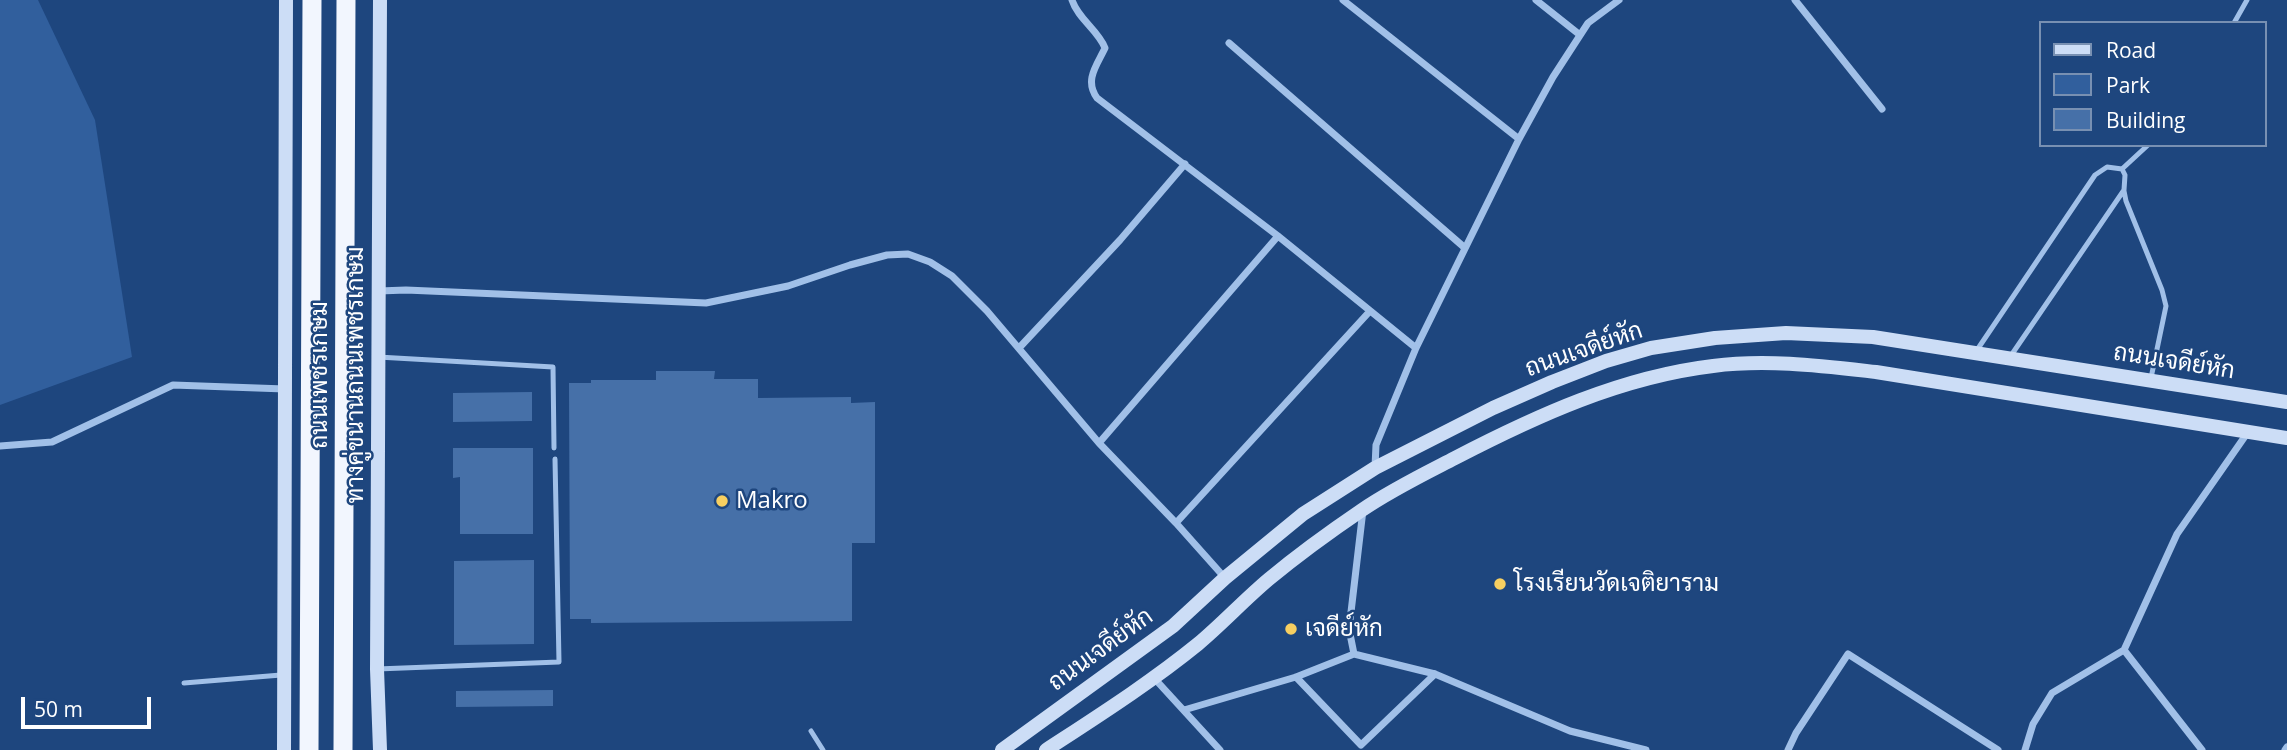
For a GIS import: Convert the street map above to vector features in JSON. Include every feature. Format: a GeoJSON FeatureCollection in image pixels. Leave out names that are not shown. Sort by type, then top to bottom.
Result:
{"type":"FeatureCollection","features":[{"type":"Feature","properties":{"kind":"highway","name":"ถนนเพชรเกษม"},"geometry":{"type":"LineString","coordinates":[[309,750],[312,0]]}},
{"type":"Feature","properties":{"kind":"highway","name":"ถนนเพชรเกษม"},"geometry":{"type":"LineString","coordinates":[[342,750],[346,0]]}},
{"type":"Feature","properties":{"kind":"main road"},"geometry":{"type":"LineString","coordinates":[[284,750],[286,0]]}},
{"type":"Feature","properties":{"kind":"main road","name":"ทางคู่ขนานถนนเพชรเกษม"},"geometry":{"type":"LineString","coordinates":[[380,0],[377,669],[380,750]]}},
{"type":"Feature","properties":{"kind":"main road","name":"ถนนเจดีย์หัก"},"geometry":{"type":"LineString","coordinates":[[1002,750],[1163,633],[1303,514],[1375,468],[1516,398],[1606,361],[1651,348],[1715,338],[1786,333],[1873,337],[2287,402]]}},
{"type":"Feature","properties":{"kind":"main road","name":"ถนนเจดีย์หัก"},"geometry":{"type":"LineString","coordinates":[[1046,750],[1154,678],[1200,642],[1269,579],[1364,509],[1482,444],[1597,393],[1656,376],[1713,365],[1811,365],[1876,372],[2287,438]]}},
{"type":"Feature","properties":{"kind":"street"},"geometry":{"type":"LineString","coordinates":[[1072,0],[1075,9],[1102,39],[1105,48],[1093,74],[1091,90],[1097,98],[1278,236],[1416,348]]}},
{"type":"Feature","properties":{"kind":"street"},"geometry":{"type":"LineString","coordinates":[[1343,0],[1519,139]]}},
{"type":"Feature","properties":{"kind":"street"},"geometry":{"type":"LineString","coordinates":[[1535,0],[1580,35]]}},
{"type":"Feature","properties":{"kind":"street"},"geometry":{"type":"LineString","coordinates":[[1375,468],[1376,445],[1416,348],[1519,139],[1553,77],[1588,23],[1619,0]]}},
{"type":"Feature","properties":{"kind":"street"},"geometry":{"type":"LineString","coordinates":[[1795,0],[1882,109]]}},
{"type":"Feature","properties":{"kind":"street"},"geometry":{"type":"LineString","coordinates":[[1228,43],[1465,248]]}},
{"type":"Feature","properties":{"kind":"street"},"geometry":{"type":"LineString","coordinates":[[1019,348],[1120,240],[1185,164]]}},
{"type":"Feature","properties":{"kind":"street"},"geometry":{"type":"LineString","coordinates":[[1099,443],[1278,236]]}},
{"type":"Feature","properties":{"kind":"street"},"geometry":{"type":"LineString","coordinates":[[379,291],[420,290],[706,303],[788,286],[887,255],[908,254],[930,262],[952,276],[987,311],[1099,443],[1225,578]]}},
{"type":"Feature","properties":{"kind":"street"},"geometry":{"type":"LineString","coordinates":[[1176,523],[1370,311]]}},
{"type":"Feature","properties":{"kind":"street"},"geometry":{"type":"LineString","coordinates":[[0,446],[52,442],[173,385],[285,389]]}},
{"type":"Feature","properties":{"kind":"street"},"geometry":{"type":"LineString","coordinates":[[2025,750],[2033,724],[2052,693],[2124,650],[2177,534],[2248,431]]}},
{"type":"Feature","properties":{"kind":"street"},"geometry":{"type":"LineString","coordinates":[[1354,654],[1349,629],[1364,509]]}},
{"type":"Feature","properties":{"kind":"street"},"geometry":{"type":"LineString","coordinates":[[2124,650],[2202,750]]}},
{"type":"Feature","properties":{"kind":"street"},"geometry":{"type":"LineString","coordinates":[[1184,710],[1296,677],[1354,654],[1435,674],[1570,731],[1646,750]]}},
{"type":"Feature","properties":{"kind":"street"},"geometry":{"type":"LineString","coordinates":[[1788,750],[1796,733],[1848,654],[1998,750]]}},
{"type":"Feature","properties":{"kind":"street"},"geometry":{"type":"LineString","coordinates":[[1296,677],[1361,745],[1435,674]]}},
{"type":"Feature","properties":{"kind":"street"},"geometry":{"type":"LineString","coordinates":[[1154,678],[1220,750]]}},
{"type":"Feature","properties":{"kind":"lane"},"geometry":{"type":"LineString","coordinates":[[2235,21],[2247,0]]}},
{"type":"Feature","properties":{"kind":"lane"},"geometry":{"type":"LineString","coordinates":[[2122,169],[2146,147]]}},
{"type":"Feature","properties":{"kind":"lane"},"geometry":{"type":"LineString","coordinates":[[1975,353],[2095,175],[2107,167],[2122,169]]}},
{"type":"Feature","properties":{"kind":"lane"},"geometry":{"type":"LineString","coordinates":[[2122,169],[2125,175],[2126,201],[2166,306],[2150,381]]}},
{"type":"Feature","properties":{"kind":"lane"},"geometry":{"type":"LineString","coordinates":[[2009,358],[2124,190]]}},
{"type":"Feature","properties":{"kind":"lane"},"geometry":{"type":"LineString","coordinates":[[379,357],[553,367],[554,447]]}},
{"type":"Feature","properties":{"kind":"lane"},"geometry":{"type":"LineString","coordinates":[[377,669],[559,662],[555,459]]}},
{"type":"Feature","properties":{"kind":"lane"},"geometry":{"type":"LineString","coordinates":[[184,683],[284,674]]}},
{"type":"Feature","properties":{"kind":"lane"},"geometry":{"type":"LineString","coordinates":[[811,731],[824,750]]}},
{"type":"Feature","properties":{"kind":"green space"},"geometry":{"type":"Polygon","coordinates":[[[0,0],[38,0],[95,120],[132,357],[0,405],[0,0]]]}},
{"type":"Feature","properties":{"kind":"building","name":"Makro"},"geometry":{"type":"Polygon","coordinates":[[[656,371],[715,371],[714,379],[758,379],[758,398],[851,397],[851,403],[875,402],[875,543],[852,543],[852,621],[591,623],[591,619],[570,619],[569,383],[591,383],[591,380],[656,380],[656,371]]]}},
{"type":"Feature","properties":{"kind":"building"},"geometry":{"type":"Polygon","coordinates":[[[532,392],[532,421],[453,422],[453,393],[532,392]]]}},
{"type":"Feature","properties":{"kind":"building"},"geometry":{"type":"Polygon","coordinates":[[[453,448],[533,448],[533,534],[460,534],[460,477],[453,478],[453,448]]]}},
{"type":"Feature","properties":{"kind":"building"},"geometry":{"type":"Polygon","coordinates":[[[534,560],[534,644],[454,645],[454,561],[534,560]]]}},
{"type":"Feature","properties":{"kind":"building"},"geometry":{"type":"Polygon","coordinates":[[[553,690],[553,706],[456,707],[456,691],[553,690]]]}},
{"type":"Feature","properties":{"kind":"place","name":"Makro"},"geometry":{"type":"Point","coordinates":[722,501]}},
{"type":"Feature","properties":{"kind":"place","name":"โรงเรียนวัดเจติยาราม"},"geometry":{"type":"Point","coordinates":[1500,584]}},
{"type":"Feature","properties":{"kind":"place","name":"เจดีย์หัก"},"geometry":{"type":"Point","coordinates":[1291,629]}}]}
